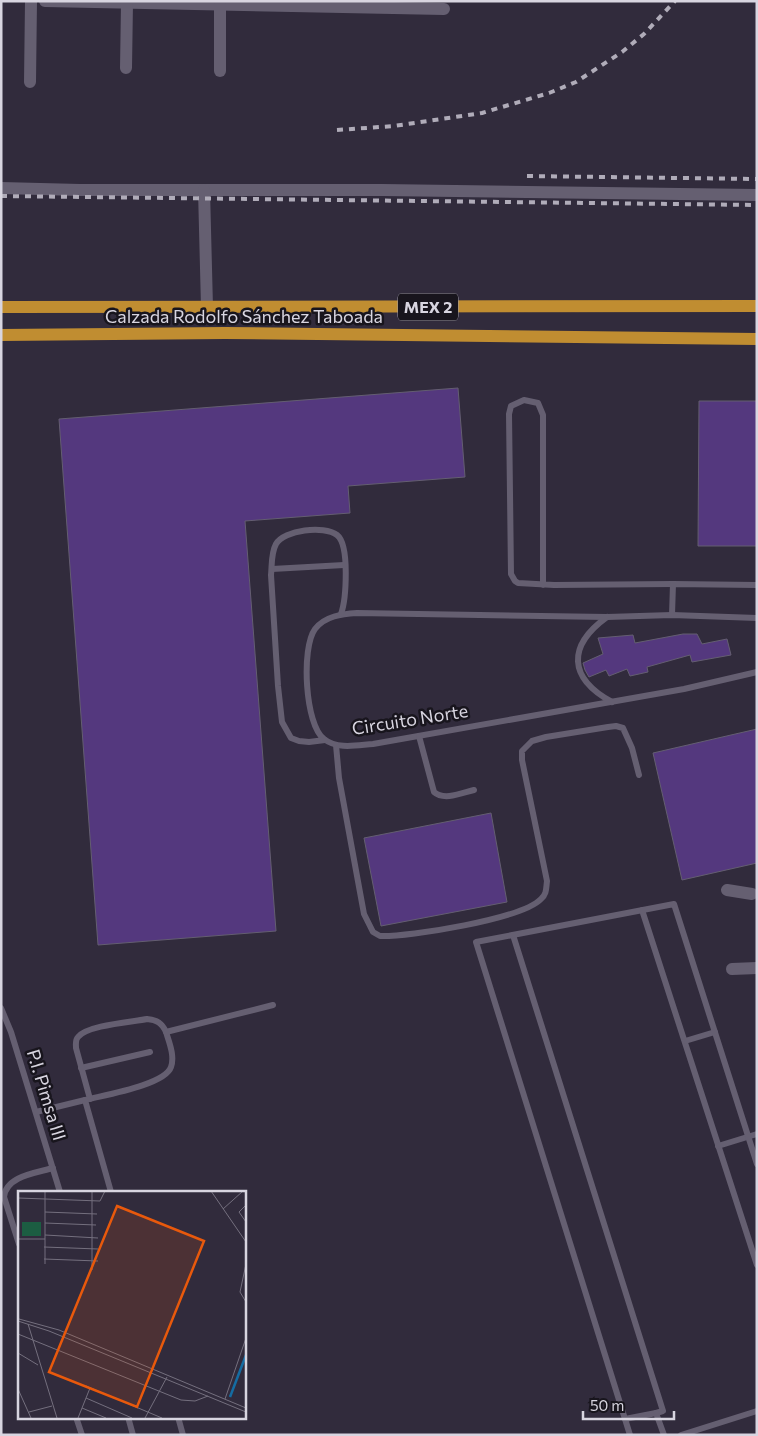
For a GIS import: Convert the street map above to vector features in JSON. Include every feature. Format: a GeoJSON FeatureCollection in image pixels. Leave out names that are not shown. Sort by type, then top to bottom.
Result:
{"type":"FeatureCollection","features":[{"type":"Feature","properties":{"kind":"main road","name":"Calzada Rodolfo Sánchez Taboada"},"geometry":{"type":"LineString","coordinates":[[1,307],[757,306]]}},
{"type":"Feature","properties":{"kind":"main road","name":"Calzada Rodolfo Sánchez Taboada"},"geometry":{"type":"LineString","coordinates":[[1,335],[225,333],[757,339]]}},
{"type":"Feature","properties":{"kind":"street"},"geometry":{"type":"LineString","coordinates":[[30,82],[31,1]]}},
{"type":"Feature","properties":{"kind":"street"},"geometry":{"type":"LineString","coordinates":[[45,1],[220,4],[407,4],[444,9]]}},
{"type":"Feature","properties":{"kind":"street"},"geometry":{"type":"LineString","coordinates":[[126,68],[127,2]]}},
{"type":"Feature","properties":{"kind":"street"},"geometry":{"type":"LineString","coordinates":[[220,4],[220,71]]}},
{"type":"Feature","properties":{"kind":"street"},"geometry":{"type":"LineString","coordinates":[[1,188],[382,190],[757,196]]}},
{"type":"Feature","properties":{"kind":"street"},"geometry":{"type":"LineString","coordinates":[[204,190],[208,307]]}},
{"type":"Feature","properties":{"kind":"street"},"geometry":{"type":"LineString","coordinates":[[727,890],[754,896]]}},
{"type":"Feature","properties":{"kind":"street"},"geometry":{"type":"LineString","coordinates":[[732,969],[757,968]]}},
{"type":"Feature","properties":{"kind":"lane"},"geometry":{"type":"LineString","coordinates":[[543,585],[543,414],[538,403],[524,400],[512,406],[509,414],[511,574],[512,578],[518,583],[543,585],[757,585]]}},
{"type":"Feature","properties":{"kind":"lane"},"geometry":{"type":"LineString","coordinates":[[325,740],[309,742],[290,738],[282,722],[272,569],[275,546],[280,540],[292,533],[317,530],[329,531],[338,536],[342,542],[346,594],[341,614]]}},
{"type":"Feature","properties":{"kind":"lane"},"geometry":{"type":"LineString","coordinates":[[272,569],[344,566]]}},
{"type":"Feature","properties":{"kind":"lane"},"geometry":{"type":"LineString","coordinates":[[672,615],[673,584]]}},
{"type":"Feature","properties":{"kind":"lane"},"geometry":{"type":"LineString","coordinates":[[325,740],[316,732],[309,707],[306,672],[310,638],[321,622],[341,614],[608,617],[672,615],[757,618]]}},
{"type":"Feature","properties":{"kind":"lane"},"geometry":{"type":"LineString","coordinates":[[608,617],[597,624],[583,640],[578,658],[584,679],[590,687],[598,695],[612,702]]}},
{"type":"Feature","properties":{"kind":"lane","name":"Circuito Norte"},"geometry":{"type":"LineString","coordinates":[[325,740],[336,745],[373,744],[684,689],[757,672]]}},
{"type":"Feature","properties":{"kind":"lane"},"geometry":{"type":"LineString","coordinates":[[336,745],[341,788],[364,914],[373,932],[380,936],[437,930],[497,918],[518,912],[541,900],[546,892],[547,881],[523,773],[522,760],[522,751],[532,741],[580,731],[616,726],[624,728],[639,775]]}},
{"type":"Feature","properties":{"kind":"lane"},"geometry":{"type":"LineString","coordinates":[[419,736],[431,786],[437,795],[447,796],[474,790]]}},
{"type":"Feature","properties":{"kind":"lane"},"geometry":{"type":"LineString","coordinates":[[630,1435],[476,942],[674,904],[757,1164]]}},
{"type":"Feature","properties":{"kind":"lane"},"geometry":{"type":"LineString","coordinates":[[642,910],[757,1265]]}},
{"type":"Feature","properties":{"kind":"lane"},"geometry":{"type":"LineString","coordinates":[[513,935],[663,1411],[626,1419]]}},
{"type":"Feature","properties":{"kind":"lane"},"geometry":{"type":"LineString","coordinates":[[166,1032],[273,1005]]}},
{"type":"Feature","properties":{"kind":"lane","name":"P.I. Pimsa III"},"geometry":{"type":"LineString","coordinates":[[1,1008],[11,1032],[60,1191]]}},
{"type":"Feature","properties":{"kind":"lane"},"geometry":{"type":"LineString","coordinates":[[36,1112],[88,1100],[144,1085],[168,1073],[172,1059],[166,1032],[160,1022],[146,1019],[104,1026],[83,1032],[77,1038],[76,1042],[88,1100],[111,1191]]}},
{"type":"Feature","properties":{"kind":"lane"},"geometry":{"type":"LineString","coordinates":[[685,1041],[715,1032]]}},
{"type":"Feature","properties":{"kind":"lane"},"geometry":{"type":"LineString","coordinates":[[81,1068],[150,1052]]}},
{"type":"Feature","properties":{"kind":"lane"},"geometry":{"type":"LineString","coordinates":[[718,1146],[757,1134]]}},
{"type":"Feature","properties":{"kind":"lane"},"geometry":{"type":"LineString","coordinates":[[18,1241],[4,1197],[5,1190],[9,1184],[16,1180],[53,1168]]}},
{"type":"Feature","properties":{"kind":"lane"},"geometry":{"type":"LineString","coordinates":[[680,1435],[757,1411]]}},
{"type":"Feature","properties":{"kind":"lane"},"geometry":{"type":"LineString","coordinates":[[656,1413],[664,1435]]}},
{"type":"Feature","properties":{"kind":"lane"},"geometry":{"type":"LineString","coordinates":[[76,1418],[82,1435]]}},
{"type":"Feature","properties":{"kind":"lane"},"geometry":{"type":"LineString","coordinates":[[128,1418],[133,1435]]}},
{"type":"Feature","properties":{"kind":"lane"},"geometry":{"type":"LineString","coordinates":[[178,1418],[183,1435]]}},
{"type":"Feature","properties":{"kind":"building"},"geometry":{"type":"Polygon","coordinates":[[[458,388],[465,477],[348,486],[350,513],[245,521],[276,931],[98,945],[59,419],[458,388]]]}},
{"type":"Feature","properties":{"kind":"building"},"geometry":{"type":"Polygon","coordinates":[[[699,401],[757,401],[757,546],[698,546],[699,401]]]}},
{"type":"Feature","properties":{"kind":"building"},"geometry":{"type":"Polygon","coordinates":[[[683,634],[697,634],[702,644],[727,639],[731,655],[692,662],[690,655],[647,667],[648,672],[630,676],[627,669],[609,676],[606,670],[589,677],[585,670],[583,663],[603,654],[598,638],[633,635],[635,643],[683,634]]]}},
{"type":"Feature","properties":{"kind":"building"},"geometry":{"type":"Polygon","coordinates":[[[757,729],[757,863],[682,880],[653,753],[757,729]]]}},
{"type":"Feature","properties":{"kind":"building"},"geometry":{"type":"Polygon","coordinates":[[[491,813],[507,902],[381,926],[364,838],[491,813]]]}},
{"type":"Feature","properties":{"kind":"railway"},"geometry":{"type":"LineString","coordinates":[[337,130],[394,126],[482,113],[549,93],[576,82],[622,52],[644,34],[675,1]]}},
{"type":"Feature","properties":{"kind":"railway"},"geometry":{"type":"LineString","coordinates":[[527,176],[757,179]]}},
{"type":"Feature","properties":{"kind":"railway"},"geometry":{"type":"LineString","coordinates":[[1,196],[757,205]]}}]}
